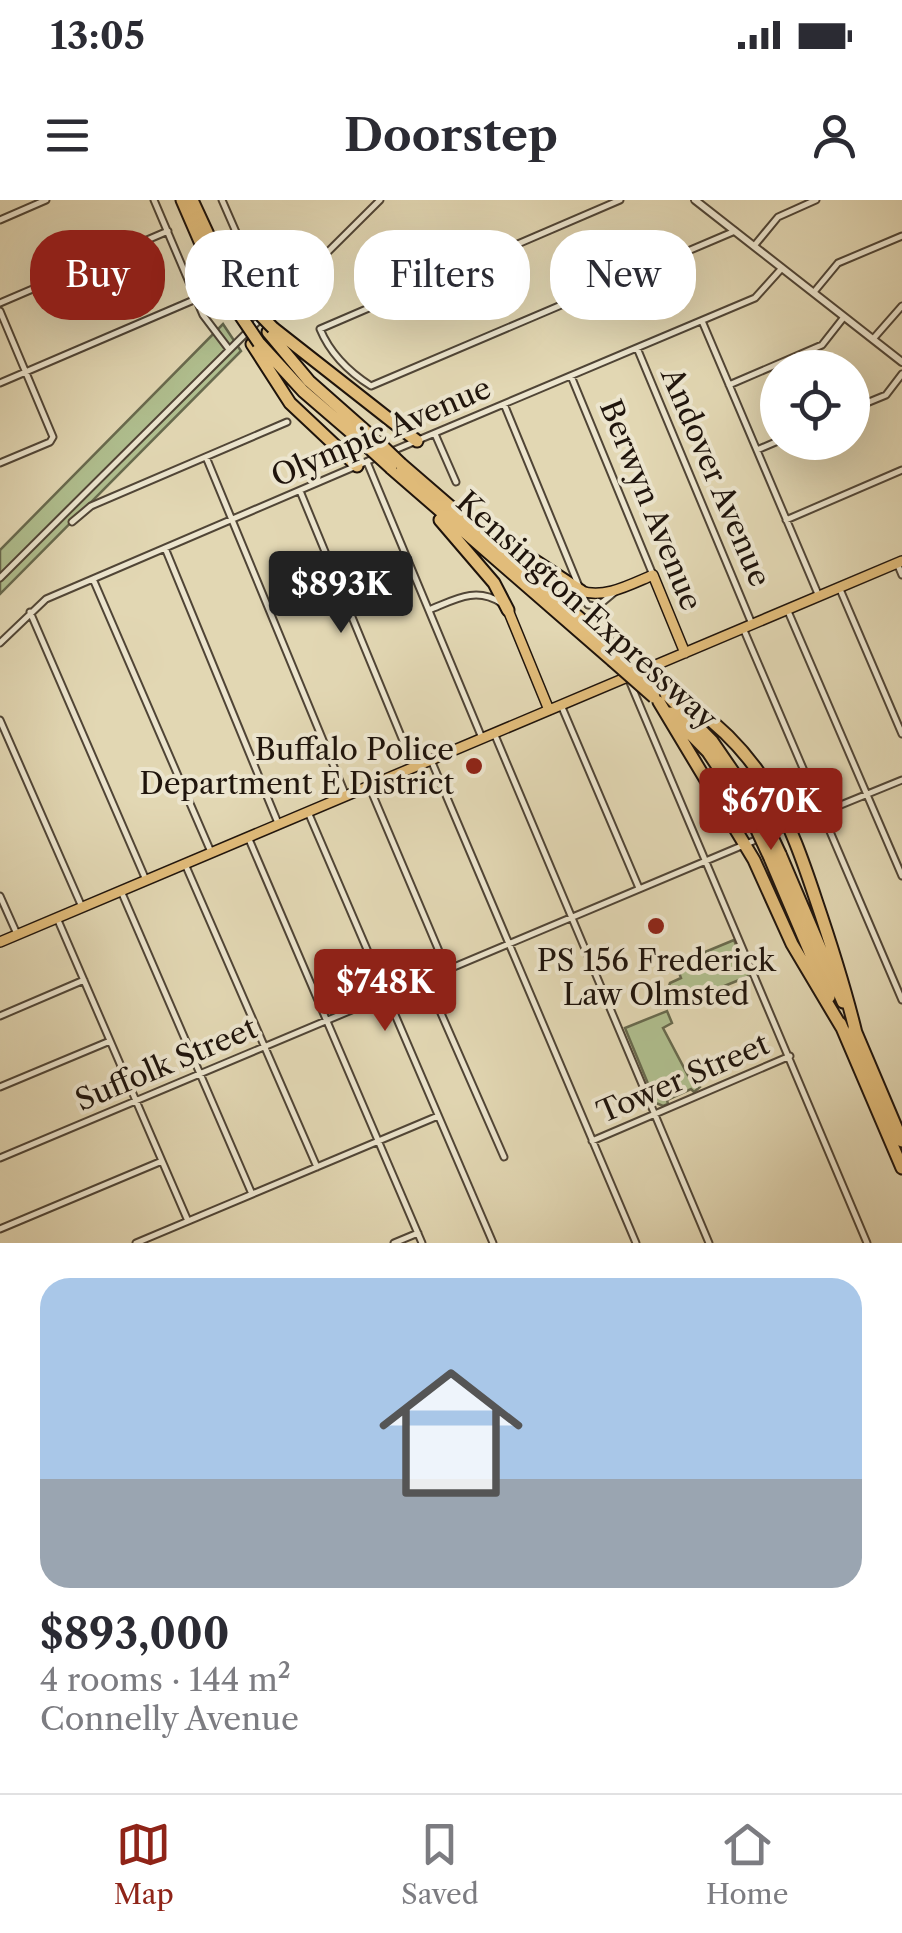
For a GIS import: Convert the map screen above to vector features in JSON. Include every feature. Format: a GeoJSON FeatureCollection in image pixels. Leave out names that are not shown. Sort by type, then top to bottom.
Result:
{"type":"FeatureCollection","features":[{"type":"Feature","properties":{"kind":"highway"},"geometry":{"type":"LineString","coordinates":[[182,200],[195,230]]}},
{"type":"Feature","properties":{"kind":"highway"},"geometry":{"type":"LineString","coordinates":[[195,200],[205,230]]}},
{"type":"Feature","properties":{"kind":"highway"},"geometry":{"type":"LineString","coordinates":[[247,320],[290,403],[362,464]]}},
{"type":"Feature","properties":{"kind":"highway"},"geometry":{"type":"LineString","coordinates":[[260,320],[417,441]]}},
{"type":"Feature","properties":{"kind":"highway","name":"Kensington Expressway"},"geometry":{"type":"LineString","coordinates":[[271,330],[309,381],[372,444],[396,466],[435,490],[616,656]]}},
{"type":"Feature","properties":{"kind":"highway","name":"Kensington Expressway"},"geometry":{"type":"LineString","coordinates":[[256,343],[303,390],[372,444]]}},
{"type":"Feature","properties":{"kind":"highway","name":"Kensington Expressway"},"geometry":{"type":"LineString","coordinates":[[396,466],[408,483],[661,693],[722,752],[755,813],[902,1141]]}},
{"type":"Feature","properties":{"kind":"highway"},"geometry":{"type":"LineString","coordinates":[[408,483],[483,569],[508,610]]}},
{"type":"Feature","properties":{"kind":"highway"},"geometry":{"type":"LineString","coordinates":[[435,490],[534,563],[581,592]]}},
{"type":"Feature","properties":{"kind":"highway"},"geometry":{"type":"LineString","coordinates":[[661,693],[714,721],[750,757],[770,787],[790,826],[844,982],[856,1033]]}},
{"type":"Feature","properties":{"kind":"highway"},"geometry":{"type":"LineString","coordinates":[[661,693],[758,866],[813,983],[842,1028]]}},
{"type":"Feature","properties":{"kind":"highway","name":"Kensington Expressway"},"geometry":{"type":"LineString","coordinates":[[774,856],[902,1168]]}},
{"type":"Feature","properties":{"kind":"main road"},"geometry":{"type":"LineString","coordinates":[[0,942],[899,562]]}},
{"type":"Feature","properties":{"kind":"main road"},"geometry":{"type":"LineString","coordinates":[[581,592],[595,594],[618,589],[653,574]]}},
{"type":"Feature","properties":{"kind":"main road","name":"Berwyn Avenue"},"geometry":{"type":"LineString","coordinates":[[653,574],[685,653]]}},
{"type":"Feature","properties":{"kind":"main road"},"geometry":{"type":"LineString","coordinates":[[508,610],[550,710]]}},
{"type":"Feature","properties":{"kind":"street"},"geometry":{"type":"LineString","coordinates":[[18,200],[23,211]]}},
{"type":"Feature","properties":{"kind":"street"},"geometry":{"type":"LineString","coordinates":[[0,220],[46,200]]}},
{"type":"Feature","properties":{"kind":"street"},"geometry":{"type":"LineString","coordinates":[[154,200],[185,272]]}},
{"type":"Feature","properties":{"kind":"street"},"geometry":{"type":"LineString","coordinates":[[222,200],[235,230]]}},
{"type":"Feature","properties":{"kind":"street"},"geometry":{"type":"LineString","coordinates":[[334,246],[380,200]]}},
{"type":"Feature","properties":{"kind":"street"},"geometry":{"type":"LineString","coordinates":[[620,200],[320,329],[334,354],[372,386],[735,232]]}},
{"type":"Feature","properties":{"kind":"street"},"geometry":{"type":"LineString","coordinates":[[695,200],[902,362]]}},
{"type":"Feature","properties":{"kind":"street"},"geometry":{"type":"LineString","coordinates":[[754,246],[778,216],[816,200]]}},
{"type":"Feature","properties":{"kind":"street"},"geometry":{"type":"LineString","coordinates":[[0,303],[168,231]]}},
{"type":"Feature","properties":{"kind":"street"},"geometry":{"type":"LineString","coordinates":[[814,292],[838,263],[902,236]]}},
{"type":"Feature","properties":{"kind":"street","name":"Olympic Avenue"},"geometry":{"type":"LineString","coordinates":[[0,643],[46,599],[702,321],[757,296],[782,268]]}},
{"type":"Feature","properties":{"kind":"street"},"geometry":{"type":"LineString","coordinates":[[0,383],[185,304]]}},
{"type":"Feature","properties":{"kind":"street"},"geometry":{"type":"LineString","coordinates":[[873,339],[902,306]]}},
{"type":"Feature","properties":{"kind":"street"},"geometry":{"type":"LineString","coordinates":[[0,311],[52,434],[52,441],[0,463]]}},
{"type":"Feature","properties":{"kind":"street"},"geometry":{"type":"LineString","coordinates":[[729,384],[822,345],[844,317]]}},
{"type":"Feature","properties":{"kind":"street"},"geometry":{"type":"LineString","coordinates":[[206,320],[229,349]]}},
{"type":"Feature","properties":{"kind":"street"},"geometry":{"type":"LineString","coordinates":[[0,578],[259,320]]}},
{"type":"Feature","properties":{"kind":"street"},"geometry":{"type":"LineString","coordinates":[[702,321],[818,596]]}},
{"type":"Feature","properties":{"kind":"street","name":"Andover Avenue"},"geometry":{"type":"LineString","coordinates":[[638,348],[821,812],[902,1000]]}},
{"type":"Feature","properties":{"kind":"street"},"geometry":{"type":"LineString","coordinates":[[870,402],[886,395],[902,374]]}},
{"type":"Feature","properties":{"kind":"street","name":"Berwyn Avenue"},"geometry":{"type":"LineString","coordinates":[[571,376],[653,574]]}},
{"type":"Feature","properties":{"kind":"street"},"geometry":{"type":"LineString","coordinates":[[504,404],[581,592]]}},
{"type":"Feature","properties":{"kind":"street"},"geometry":{"type":"LineString","coordinates":[[72,522],[91,506],[287,422]]}},
{"type":"Feature","properties":{"kind":"street"},"geometry":{"type":"LineString","coordinates":[[435,434],[456,482]]}},
{"type":"Feature","properties":{"kind":"street"},"geometry":{"type":"LineString","coordinates":[[756,450],[760,448]]}},
{"type":"Feature","properties":{"kind":"street"},"geometry":{"type":"LineString","coordinates":[[206,457],[346,796]]}},
{"type":"Feature","properties":{"kind":"street"},"geometry":{"type":"LineString","coordinates":[[362,464],[482,738]]}},
{"type":"Feature","properties":{"kind":"street"},"geometry":{"type":"LineString","coordinates":[[786,520],[902,470]]}},
{"type":"Feature","properties":{"kind":"street"},"geometry":{"type":"LineString","coordinates":[[300,491],[414,767]]}},
{"type":"Feature","properties":{"kind":"street"},"geometry":{"type":"LineString","coordinates":[[165,548],[278,824]]}},
{"type":"Feature","properties":{"kind":"street"},"geometry":{"type":"LineString","coordinates":[[899,562],[902,575]]}},
{"type":"Feature","properties":{"kind":"street"},"geometry":{"type":"LineString","coordinates":[[93,579],[211,853]]}},
{"type":"Feature","properties":{"kind":"street"},"geometry":{"type":"LineString","coordinates":[[839,587],[902,734]]}},
{"type":"Feature","properties":{"kind":"street"},"geometry":{"type":"LineString","coordinates":[[429,610],[473,594],[492,598],[508,610]]}},
{"type":"Feature","properties":{"kind":"street"},"geometry":{"type":"LineString","coordinates":[[787,609],[902,876]]}},
{"type":"Feature","properties":{"kind":"street"},"geometry":{"type":"LineString","coordinates":[[30,612],[146,880]]}},
{"type":"Feature","properties":{"kind":"street"},"geometry":{"type":"LineString","coordinates":[[628,677],[867,1243]]}},
{"type":"Feature","properties":{"kind":"street"},"geometry":{"type":"LineString","coordinates":[[561,705],[639,888]]}},
{"type":"Feature","properties":{"kind":"street"},"geometry":{"type":"LineString","coordinates":[[0,720],[82,907]]}},
{"type":"Feature","properties":{"kind":"street"},"geometry":{"type":"LineString","coordinates":[[494,733],[709,1243]]}},
{"type":"Feature","properties":{"kind":"street"},"geometry":{"type":"LineString","coordinates":[[431,760],[636,1243]]}},
{"type":"Feature","properties":{"kind":"street","name":"Suffolk Street"},"geometry":{"type":"LineString","coordinates":[[0,1158],[902,780]]}},
{"type":"Feature","properties":{"kind":"street"},"geometry":{"type":"LineString","coordinates":[[368,786],[447,970]]}},
{"type":"Feature","properties":{"kind":"street"},"geometry":{"type":"LineString","coordinates":[[308,812],[493,1243]]}},
{"type":"Feature","properties":{"kind":"street"},"geometry":{"type":"LineString","coordinates":[[248,837],[422,1243]]}},
{"type":"Feature","properties":{"kind":"street"},"geometry":{"type":"LineString","coordinates":[[185,864],[317,1167]]}},
{"type":"Feature","properties":{"kind":"street"},"geometry":{"type":"LineString","coordinates":[[121,891],[252,1194]]}},
{"type":"Feature","properties":{"kind":"street"},"geometry":{"type":"LineString","coordinates":[[0,896],[17,934]]}},
{"type":"Feature","properties":{"kind":"street"},"geometry":{"type":"LineString","coordinates":[[57,918],[188,1221]]}},
{"type":"Feature","properties":{"kind":"street"},"geometry":{"type":"LineString","coordinates":[[426,979],[504,1157]]}},
{"type":"Feature","properties":{"kind":"street"},"geometry":{"type":"LineString","coordinates":[[0,1016],[84,980]]}},
{"type":"Feature","properties":{"kind":"street"},"geometry":{"type":"LineString","coordinates":[[0,1087],[110,1041]]}},
{"type":"Feature","properties":{"kind":"street","name":"Tower Street"},"geometry":{"type":"LineString","coordinates":[[592,1141],[790,1056]]}},
{"type":"Feature","properties":{"kind":"street"},"geometry":{"type":"LineString","coordinates":[[136,1243],[439,1116]]}},
{"type":"Feature","properties":{"kind":"street"},"geometry":{"type":"LineString","coordinates":[[0,1228],[162,1161]]}},
{"type":"Feature","properties":{"kind":"street"},"geometry":{"type":"LineString","coordinates":[[394,1243],[418,1233]]}},
{"type":"Feature","properties":{"kind":"green space"},"geometry":{"type":"Polygon","coordinates":[[[223,324],[241,351],[0,594],[0,550],[223,324]]]}},
{"type":"Feature","properties":{"kind":"green space"},"geometry":{"type":"Polygon","coordinates":[[[734,940],[749,976],[675,1006],[668,989],[670,983],[681,978],[676,964],[734,940]]]}},
{"type":"Feature","properties":{"kind":"green space"},"geometry":{"type":"Polygon","coordinates":[[[667,1011],[672,1023],[663,1028],[691,1081],[697,1080],[700,1087],[667,1100],[668,1104],[663,1106],[656,1103],[625,1028],[667,1011]]]}},
{"type":"Feature","properties":{"kind":"place","name":"Buffalo Police Department E District"},"geometry":{"type":"Point","coordinates":[474,766]}},
{"type":"Feature","properties":{"kind":"place","name":"PS 156 Frederick Law Olmsted"},"geometry":{"type":"Point","coordinates":[656,926]}}]}
